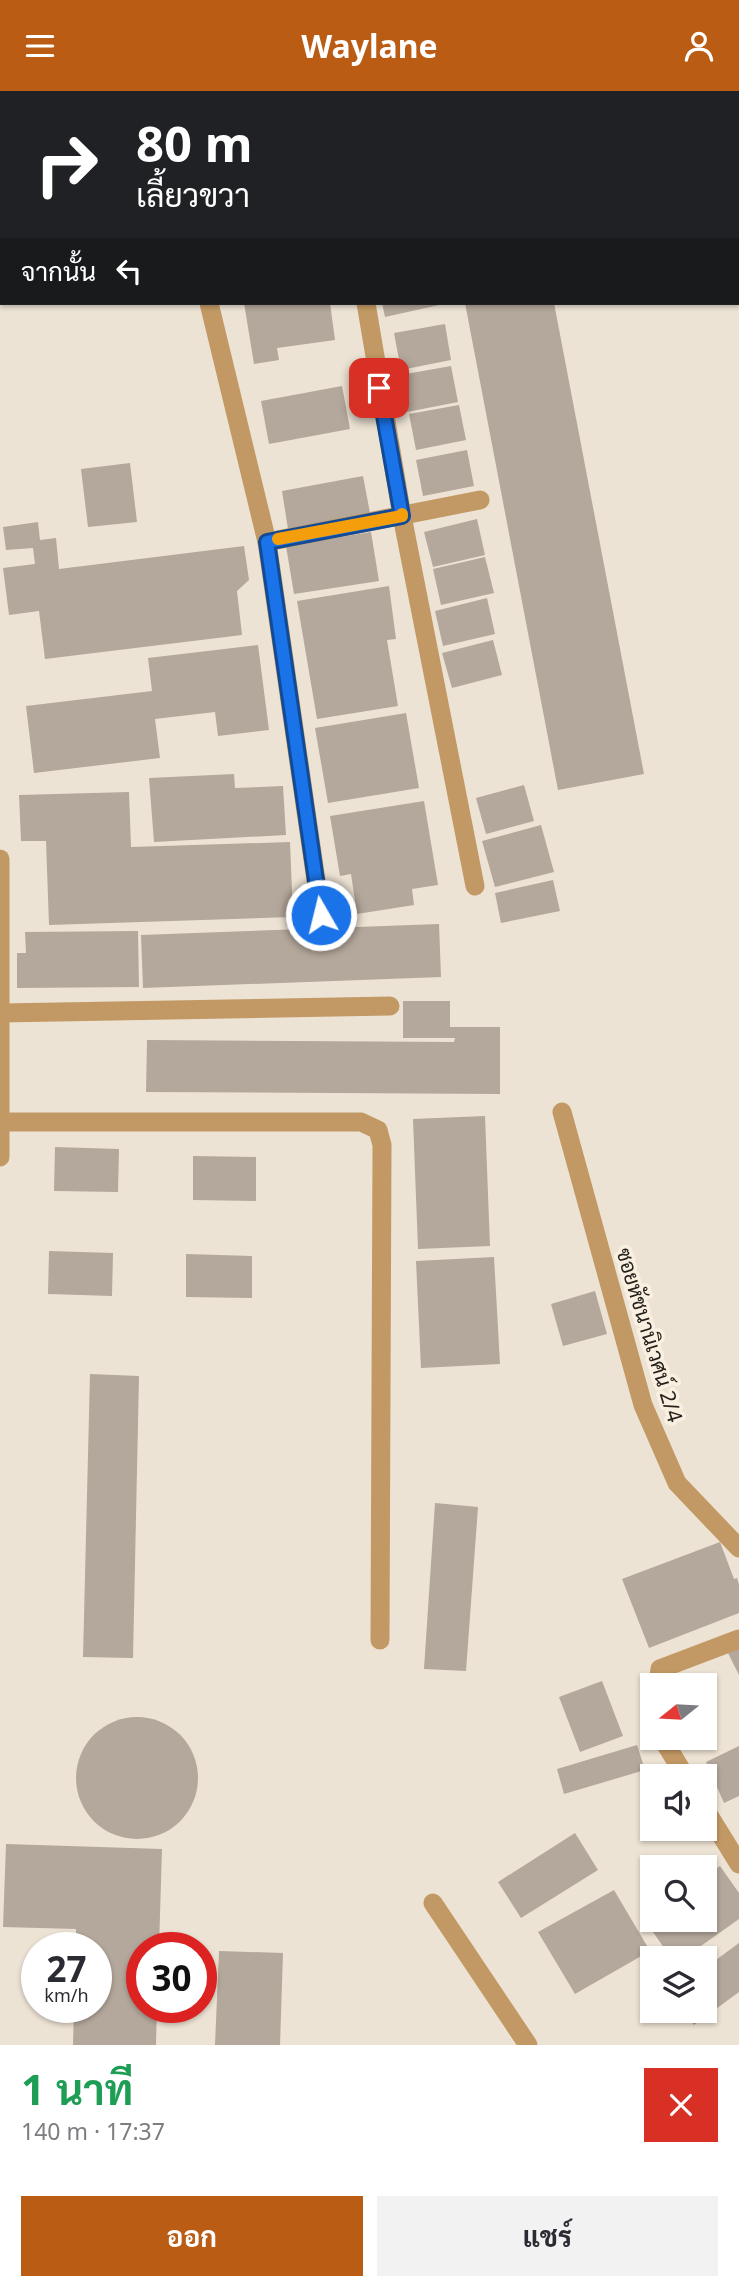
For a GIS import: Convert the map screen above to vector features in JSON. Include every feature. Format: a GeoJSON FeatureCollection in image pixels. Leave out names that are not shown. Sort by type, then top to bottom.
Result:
{"type":"FeatureCollection","features":[{"type":"Feature","properties":{"kind":"street"},"geometry":{"type":"LineString","coordinates":[[209,305],[267,542],[321,915]]}},
{"type":"Feature","properties":{"kind":"street"},"geometry":{"type":"LineString","coordinates":[[366,305],[402,516],[475,885]]}},
{"type":"Feature","properties":{"kind":"street"},"geometry":{"type":"LineString","coordinates":[[267,542],[480,500]]}},
{"type":"Feature","properties":{"kind":"street"},"geometry":{"type":"LineString","coordinates":[[0,859],[0,1157]]}},
{"type":"Feature","properties":{"kind":"street"},"geometry":{"type":"LineString","coordinates":[[1,1013],[390,1006]]}},
{"type":"Feature","properties":{"kind":"street","name":"ซอยหัชนานิเวศน์ 2/4"},"geometry":{"type":"LineString","coordinates":[[562,1112],[643,1405],[677,1483],[739,1548]]}},
{"type":"Feature","properties":{"kind":"street"},"geometry":{"type":"LineString","coordinates":[[2,1122],[361,1122],[378,1130],[382,1145],[380,1640]]}},
{"type":"Feature","properties":{"kind":"street"},"geometry":{"type":"LineString","coordinates":[[659,1673],[660,1669],[739,1639]]}},
{"type":"Feature","properties":{"kind":"street"},"geometry":{"type":"LineString","coordinates":[[717,1828],[739,1864]]}},
{"type":"Feature","properties":{"kind":"street"},"geometry":{"type":"LineString","coordinates":[[433,1903],[528,2045]]}},
{"type":"Feature","properties":{"kind":"building"},"geometry":{"type":"Polygon","coordinates":[[[244,305],[330,305],[335,340],[277,348],[279,360],[254,364],[244,305]]]}},
{"type":"Feature","properties":{"kind":"building"},"geometry":{"type":"Polygon","coordinates":[[[382,305],[439,305],[385,317],[382,305]]]}},
{"type":"Feature","properties":{"kind":"building"},"geometry":{"type":"Polygon","coordinates":[[[465,305],[554,305],[644,774],[558,790],[465,305]]]}},
{"type":"Feature","properties":{"kind":"building"},"geometry":{"type":"Polygon","coordinates":[[[445,324],[451,360],[401,370],[394,333],[445,324]]]}},
{"type":"Feature","properties":{"kind":"building"},"geometry":{"type":"Polygon","coordinates":[[[451,366],[458,402],[407,412],[400,375],[451,366]]]}},
{"type":"Feature","properties":{"kind":"building"},"geometry":{"type":"Polygon","coordinates":[[[342,386],[350,429],[269,444],[261,401],[342,386]]]}},
{"type":"Feature","properties":{"kind":"building"},"geometry":{"type":"Polygon","coordinates":[[[459,405],[466,440],[416,450],[409,414],[459,405]]]}},
{"type":"Feature","properties":{"kind":"building"},"geometry":{"type":"Polygon","coordinates":[[[467,450],[474,486],[423,496],[416,460],[467,450]]]}},
{"type":"Feature","properties":{"kind":"building"},"geometry":{"type":"Polygon","coordinates":[[[130,463],[137,522],[88,527],[81,469],[130,463]]]}},
{"type":"Feature","properties":{"kind":"building"},"geometry":{"type":"Polygon","coordinates":[[[363,476],[370,513],[288,529],[282,491],[363,476]]]}},
{"type":"Feature","properties":{"kind":"building"},"geometry":{"type":"Polygon","coordinates":[[[477,519],[485,555],[433,567],[424,532],[477,519]]]}},
{"type":"Feature","properties":{"kind":"building"},"geometry":{"type":"Polygon","coordinates":[[[38,522],[40,540],[56,538],[59,569],[244,546],[249,580],[237,591],[242,635],[45,659],[39,611],[9,615],[3,568],[35,564],[33,548],[6,550],[3,527],[38,522]]]}},
{"type":"Feature","properties":{"kind":"building"},"geometry":{"type":"Polygon","coordinates":[[[371,532],[379,581],[294,594],[286,546],[371,532]]]}},
{"type":"Feature","properties":{"kind":"building"},"geometry":{"type":"Polygon","coordinates":[[[485,557],[494,593],[441,605],[433,569],[485,557]]]}},
{"type":"Feature","properties":{"kind":"building"},"geometry":{"type":"Polygon","coordinates":[[[389,586],[396,639],[387,640],[398,706],[317,719],[297,601],[389,586]]]}},
{"type":"Feature","properties":{"kind":"building"},"geometry":{"type":"Polygon","coordinates":[[[487,598],[495,634],[443,646],[435,611],[487,598]]]}},
{"type":"Feature","properties":{"kind":"building"},"geometry":{"type":"Polygon","coordinates":[[[493,640],[502,675],[452,688],[442,653],[493,640]]]}},
{"type":"Feature","properties":{"kind":"building"},"geometry":{"type":"Polygon","coordinates":[[[258,645],[269,730],[218,736],[215,712],[155,719],[160,758],[34,773],[26,706],[152,691],[148,658],[258,645]]]}},
{"type":"Feature","properties":{"kind":"building"},"geometry":{"type":"Polygon","coordinates":[[[406,713],[419,788],[328,803],[315,728],[406,713]]]}},
{"type":"Feature","properties":{"kind":"building"},"geometry":{"type":"Polygon","coordinates":[[[234,774],[235,788],[283,786],[286,835],[154,842],[149,778],[234,774]]]}},
{"type":"Feature","properties":{"kind":"building"},"geometry":{"type":"Polygon","coordinates":[[[524,785],[534,821],[486,834],[476,798],[524,785]]]}},
{"type":"Feature","properties":{"kind":"building"},"geometry":{"type":"Polygon","coordinates":[[[129,792],[131,847],[290,842],[293,917],[49,925],[46,841],[21,841],[19,795],[129,792]]]}},
{"type":"Feature","properties":{"kind":"building"},"geometry":{"type":"Polygon","coordinates":[[[424,801],[438,885],[412,889],[414,905],[357,914],[351,874],[340,876],[330,816],[424,801]]]}},
{"type":"Feature","properties":{"kind":"building"},"geometry":{"type":"Polygon","coordinates":[[[541,825],[554,872],[495,887],[482,841],[541,825]]]}},
{"type":"Feature","properties":{"kind":"building"},"geometry":{"type":"Polygon","coordinates":[[[553,880],[560,911],[501,923],[495,893],[553,880]]]}},
{"type":"Feature","properties":{"kind":"building"},"geometry":{"type":"Polygon","coordinates":[[[439,924],[441,977],[143,988],[141,935],[439,924]]]}},
{"type":"Feature","properties":{"kind":"building"},"geometry":{"type":"Polygon","coordinates":[[[138,931],[139,987],[17,988],[17,953],[26,953],[25,932],[138,931]]]}},
{"type":"Feature","properties":{"kind":"building"},"geometry":{"type":"Polygon","coordinates":[[[403,1001],[450,1001],[450,1027],[500,1027],[500,1094],[146,1092],[147,1040],[454,1042],[455,1038],[403,1038],[403,1001]]]}},
{"type":"Feature","properties":{"kind":"building"},"geometry":{"type":"Polygon","coordinates":[[[485,1116],[490,1246],[418,1249],[413,1119],[485,1116]]]}},
{"type":"Feature","properties":{"kind":"building"},"geometry":{"type":"Polygon","coordinates":[[[55,1147],[119,1149],[118,1192],[54,1191],[55,1147]]]}},
{"type":"Feature","properties":{"kind":"building"},"geometry":{"type":"Polygon","coordinates":[[[193,1156],[256,1157],[256,1201],[193,1200],[193,1156]]]}},
{"type":"Feature","properties":{"kind":"building"},"geometry":{"type":"Polygon","coordinates":[[[49,1251],[113,1253],[112,1296],[48,1294],[49,1251]]]}},
{"type":"Feature","properties":{"kind":"building"},"geometry":{"type":"Polygon","coordinates":[[[186,1254],[252,1256],[252,1298],[186,1297],[186,1254]]]}},
{"type":"Feature","properties":{"kind":"building"},"geometry":{"type":"Polygon","coordinates":[[[494,1257],[500,1364],[421,1368],[416,1261],[494,1257]]]}},
{"type":"Feature","properties":{"kind":"building"},"geometry":{"type":"Polygon","coordinates":[[[595,1291],[607,1334],[563,1346],[551,1304],[595,1291]]]}},
{"type":"Feature","properties":{"kind":"building"},"geometry":{"type":"Polygon","coordinates":[[[90,1374],[139,1376],[133,1658],[83,1657],[90,1374]]]}},
{"type":"Feature","properties":{"kind":"building"},"geometry":{"type":"Polygon","coordinates":[[[435,1503],[478,1507],[466,1671],[424,1669],[435,1503]]]}},
{"type":"Feature","properties":{"kind":"building"},"geometry":{"type":"Polygon","coordinates":[[[720,1542],[734,1579],[737,1578],[739,1585],[739,1613],[649,1648],[622,1579],[720,1542]]]}},
{"type":"Feature","properties":{"kind":"building"},"geometry":{"type":"Polygon","coordinates":[[[739,1647],[739,1675],[728,1653],[739,1647]]]}},
{"type":"Feature","properties":{"kind":"building"},"geometry":{"type":"Polygon","coordinates":[[[602,1681],[623,1736],[580,1752],[559,1697],[602,1681]]]}},
{"type":"Feature","properties":{"kind":"building"},"geometry":{"type":"Polygon","coordinates":[[[137,1717],[161,1721],[180,1735],[194,1754],[198,1778],[194,1802],[180,1821],[161,1835],[137,1839],[113,1835],[94,1821],[80,1802],[76,1778],[80,1754],[94,1735],[113,1721],[137,1717]]]}},
{"type":"Feature","properties":{"kind":"building"},"geometry":{"type":"Polygon","coordinates":[[[637,1745],[643,1764],[640,1764],[640,1771],[564,1794],[557,1769],[637,1745]]]}},
{"type":"Feature","properties":{"kind":"building"},"geometry":{"type":"Polygon","coordinates":[[[739,1746],[739,1796],[724,1803],[717,1787],[717,1764],[706,1762],[739,1746]]]}},
{"type":"Feature","properties":{"kind":"building"},"geometry":{"type":"Polygon","coordinates":[[[575,1833],[598,1870],[521,1918],[498,1882],[575,1833]]]}},
{"type":"Feature","properties":{"kind":"building"},"geometry":{"type":"Polygon","coordinates":[[[6,1844],[162,1849],[159,1932],[126,1932],[126,2023],[157,2023],[156,2045],[73,2045],[74,2023],[112,2023],[112,1932],[3,1927],[6,1844]]]}},
{"type":"Feature","properties":{"kind":"building"},"geometry":{"type":"Polygon","coordinates":[[[720,1866],[739,1893],[739,1919],[701,1946],[663,1946],[653,1932],[717,1932],[717,1868],[720,1866]]]}},
{"type":"Feature","properties":{"kind":"building"},"geometry":{"type":"Polygon","coordinates":[[[614,1890],[647,1946],[640,1946],[640,1957],[575,1994],[538,1932],[614,1890]]]}},
{"type":"Feature","properties":{"kind":"building"},"geometry":{"type":"Polygon","coordinates":[[[739,1943],[739,1992],[717,2008],[717,1959],[739,1943]]]}},
{"type":"Feature","properties":{"kind":"building"},"geometry":{"type":"Polygon","coordinates":[[[219,1951],[283,1953],[280,2045],[215,2045],[219,1951]]]}},
{"type":"Feature","properties":{"kind":"slow traffic"},"geometry":{"type":"LineString","coordinates":[[278,539],[402,514]]}},
{"type":"Feature","properties":{"kind":"route"},"geometry":{"type":"LineString","coordinates":[[321,915],[267,542],[402,516],[379,388]]}}]}
